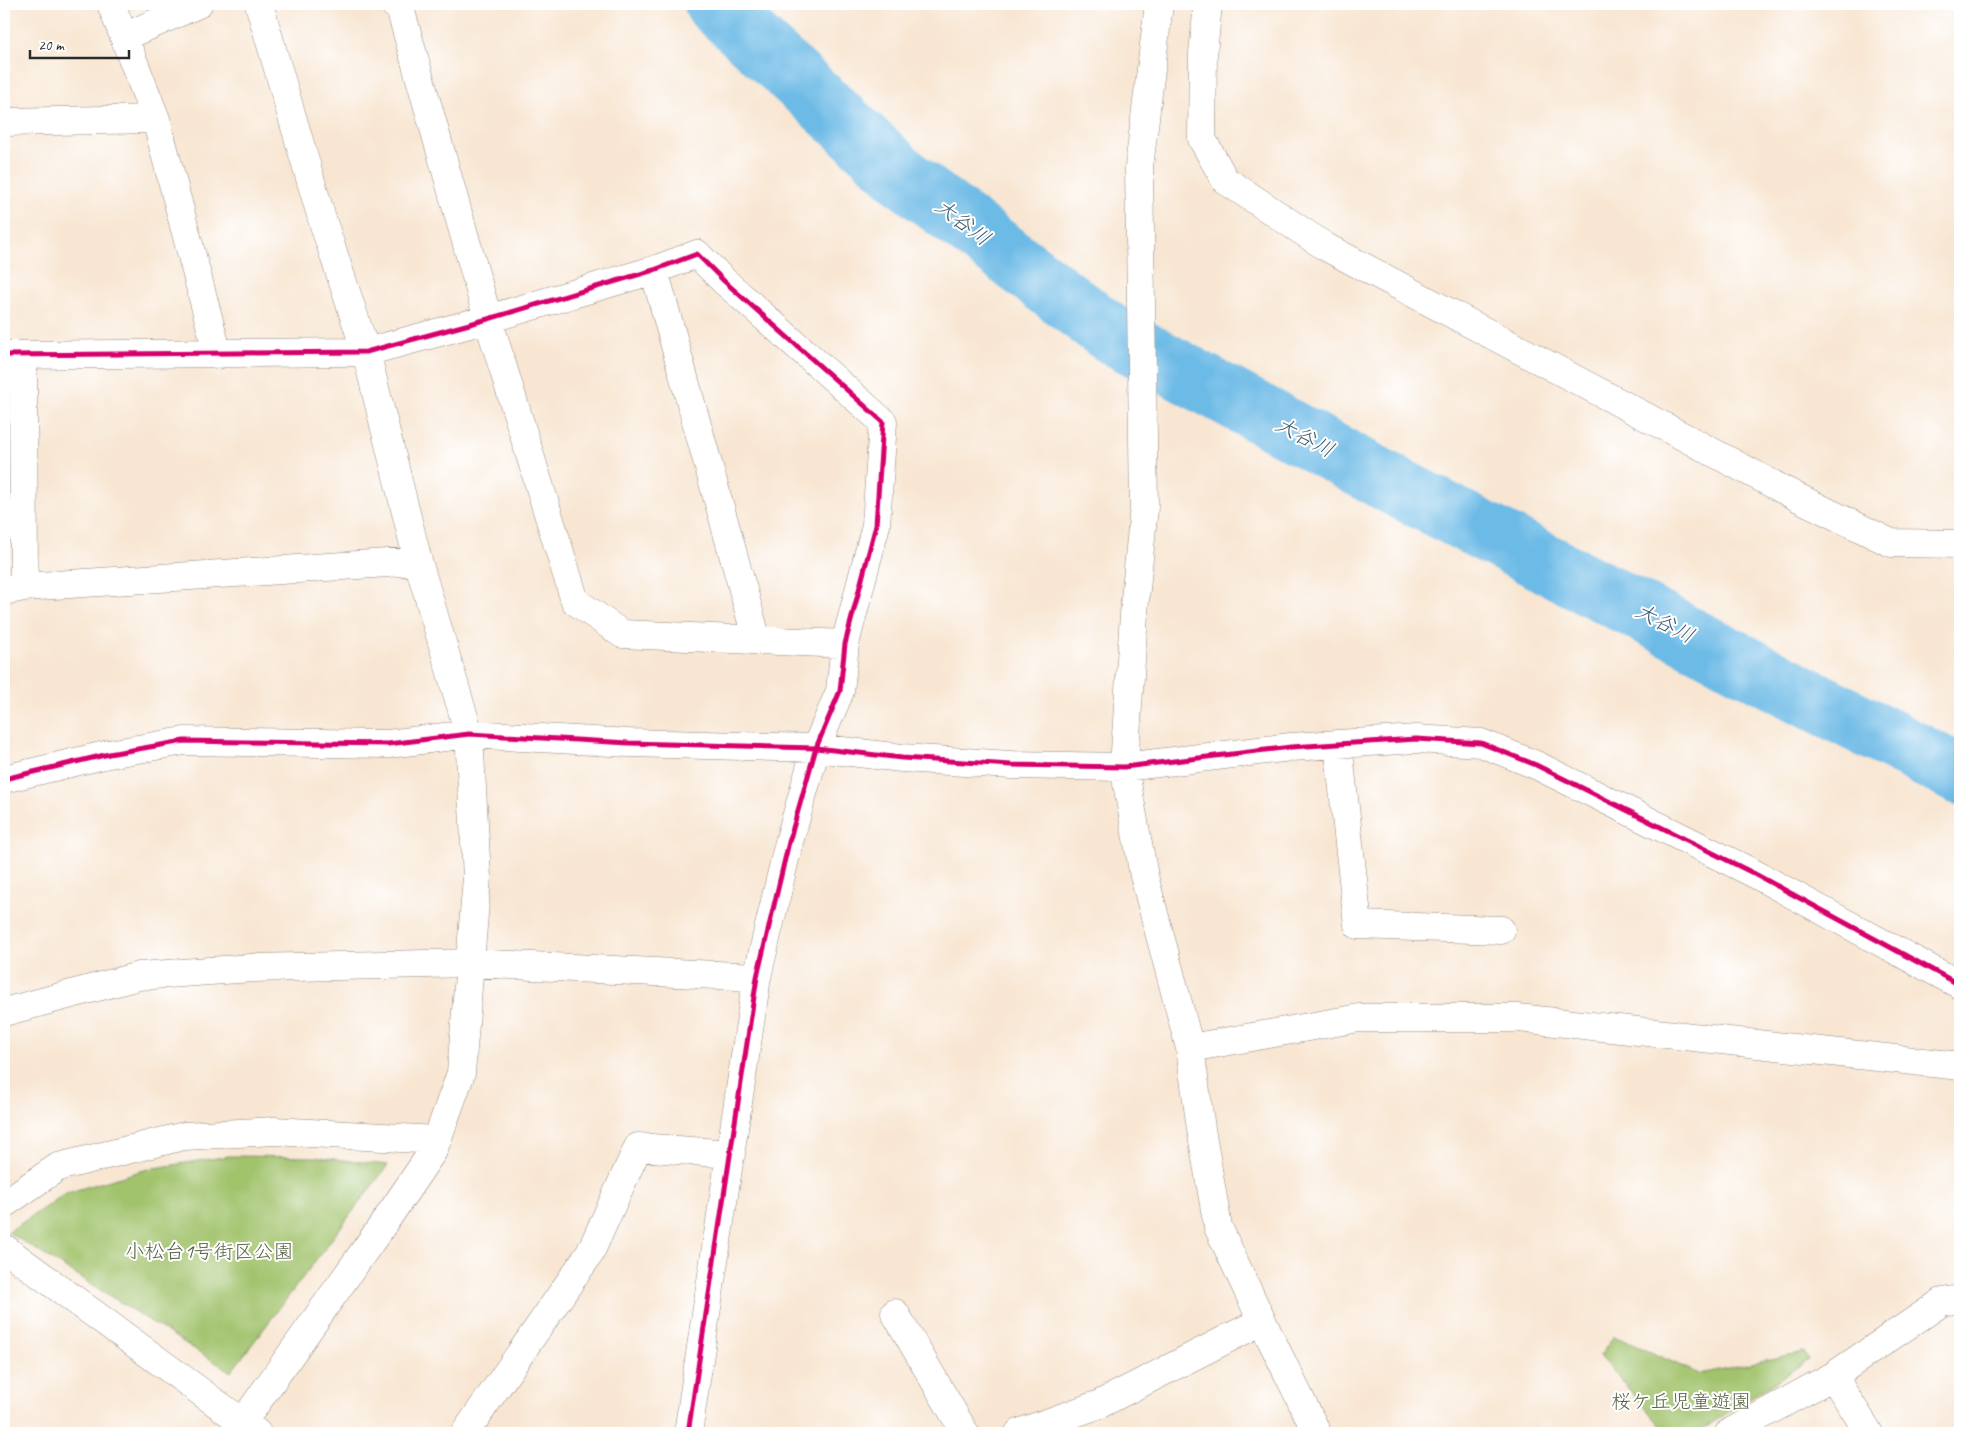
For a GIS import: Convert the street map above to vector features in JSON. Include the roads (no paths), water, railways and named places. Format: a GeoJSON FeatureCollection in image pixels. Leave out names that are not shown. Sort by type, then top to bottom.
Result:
{"type":"FeatureCollection","features":[{"type":"Feature","properties":{"kind":"street"},"geometry":{"type":"LineString","coordinates":[[111,4],[156,119],[218,355]]}},
{"type":"Feature","properties":{"kind":"street"},"geometry":{"type":"LineString","coordinates":[[124,38],[198,4]]}},
{"type":"Feature","properties":{"kind":"street"},"geometry":{"type":"LineString","coordinates":[[4,1248],[245,1430],[432,1151],[461,1073],[477,876],[469,734],[418,560],[366,352],[322,219],[259,4]]}},
{"type":"Feature","properties":{"kind":"street"},"geometry":{"type":"LineString","coordinates":[[394,4],[400,8],[488,319],[575,601],[622,634],[845,644]]}},
{"type":"Feature","properties":{"kind":"street"},"geometry":{"type":"LineString","coordinates":[[1159,4],[1139,167],[1144,507],[1124,767],[1144,876],[1190,1048],[1200,1129],[1218,1227],[1317,1433]]}},
{"type":"Feature","properties":{"kind":"street"},"geometry":{"type":"LineString","coordinates":[[1208,4],[1203,53],[1202,139],[1225,180],[1326,247],[1796,497],[1891,543],[1960,544]]}},
{"type":"Feature","properties":{"kind":"street"},"geometry":{"type":"LineString","coordinates":[[4,122],[156,119]]}},
{"type":"Feature","properties":{"kind":"street"},"geometry":{"type":"LineString","coordinates":[[418,560],[14,589],[14,355],[218,355],[366,352],[488,319],[654,270],[697,254],[724,281],[882,422],[876,525],[845,644],[840,691],[816,748],[789,842],[757,977],[688,1433]]}},
{"type":"Feature","properties":{"kind":"street"},"geometry":{"type":"LineString","coordinates":[[654,270],[757,640]]}},
{"type":"Feature","properties":{"kind":"street"},"geometry":{"type":"LineString","coordinates":[[4,779],[109,754],[184,741],[388,744],[469,734],[629,743],[816,748],[902,758],[1011,765],[1124,767],[1291,747],[1416,739],[1481,743],[1536,766],[1755,874],[1960,985]]}},
{"type":"Feature","properties":{"kind":"street"},"geometry":{"type":"LineString","coordinates":[[1338,744],[1358,925],[1501,930]]}},
{"type":"Feature","properties":{"kind":"street"},"geometry":{"type":"LineString","coordinates":[[4,1012],[139,976],[252,968],[470,962],[757,977]]}},
{"type":"Feature","properties":{"kind":"street"},"geometry":{"type":"LineString","coordinates":[[1190,1048],[1360,1018],[1518,1018],[1960,1066]]}},
{"type":"Feature","properties":{"kind":"street"},"geometry":{"type":"LineString","coordinates":[[4,1204],[58,1167],[184,1136],[274,1131],[437,1140]]}},
{"type":"Feature","properties":{"kind":"street"},"geometry":{"type":"LineString","coordinates":[[465,1433],[590,1253],[638,1148],[731,1154]]}},
{"type":"Feature","properties":{"kind":"street"},"geometry":{"type":"LineString","coordinates":[[1729,1433],[1833,1376],[1942,1302],[1960,1299]]}},
{"type":"Feature","properties":{"kind":"street"},"geometry":{"type":"LineString","coordinates":[[895,1313],[965,1433]]}},
{"type":"Feature","properties":{"kind":"street"},"geometry":{"type":"LineString","coordinates":[[1019,1433],[1100,1404],[1262,1321]]}},
{"type":"Feature","properties":{"kind":"street"},"geometry":{"type":"LineString","coordinates":[[1833,1376],[1869,1433]]}},
{"type":"Feature","properties":{"kind":"waterway","name":"大谷川"},"geometry":{"type":"LineString","coordinates":[[714,4],[907,180],[1110,333],[1395,486],[1960,775]]}},
{"type":"Feature","properties":{"kind":"park label","name":"小松台1号街区公園"},"geometry":{"type":"Point","coordinates":[209,1251]}},
{"type":"Feature","properties":{"kind":"park label","name":"桜ケ丘児童遊園"},"geometry":{"type":"Point","coordinates":[1681,1401]}}]}
